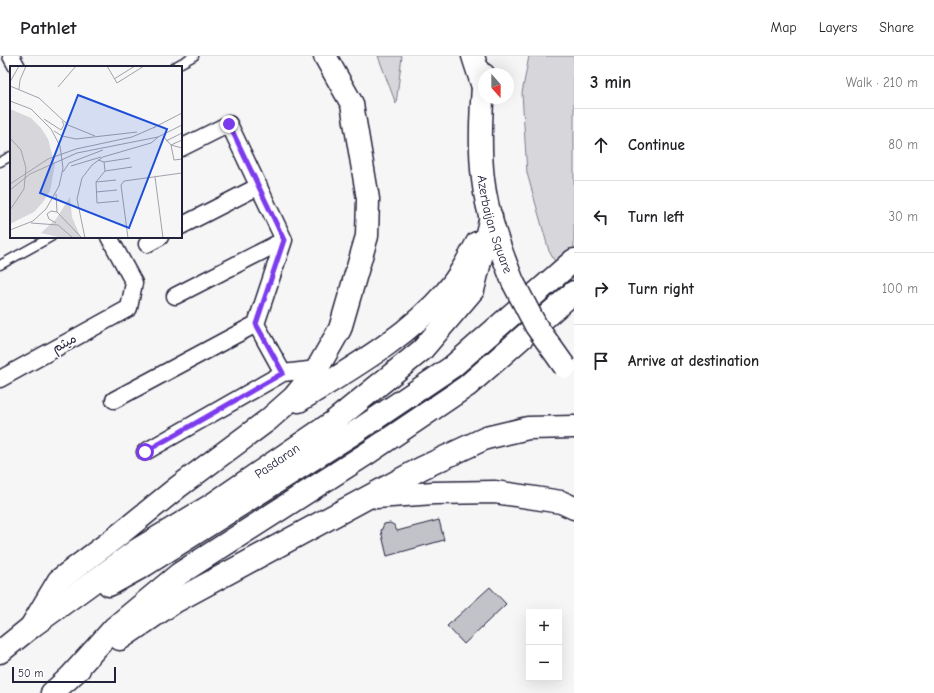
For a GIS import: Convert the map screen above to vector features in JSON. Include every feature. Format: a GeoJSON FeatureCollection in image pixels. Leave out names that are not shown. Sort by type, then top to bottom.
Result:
{"type":"FeatureCollection","features":[{"type":"Feature","properties":{"kind":"main road"},"geometry":{"type":"LineString","coordinates":[[268,420],[294,397],[317,369],[340,329],[367,236],[368,199],[352,104],[325,56]]}},
{"type":"Feature","properties":{"kind":"main road"},"geometry":{"type":"LineString","coordinates":[[473,56],[479,68]]}},
{"type":"Feature","properties":{"kind":"main road","name":"Azerbaijan Square"},"geometry":{"type":"LineString","coordinates":[[485,68],[486,56]]}},
{"type":"Feature","properties":{"kind":"main road","name":"Azerbaijan Square"},"geometry":{"type":"LineString","coordinates":[[483,104],[483,180],[500,250],[513,282],[536,326],[569,372]]}},
{"type":"Feature","properties":{"kind":"main road"},"geometry":{"type":"LineString","coordinates":[[31,627],[59,580],[115,538],[178,487],[268,420],[379,350],[414,323],[446,293],[460,273],[491,217]]}},
{"type":"Feature","properties":{"kind":"main road","name":"Pasdaran"},"geometry":{"type":"LineString","coordinates":[[2,646],[31,627],[137,550],[210,506],[333,422],[422,350],[473,290],[491,217]]}},
{"type":"Feature","properties":{"kind":"main road"},"geometry":{"type":"LineString","coordinates":[[31,627],[145,565],[354,432],[452,367],[574,260]]}},
{"type":"Feature","properties":{"kind":"main road"},"geometry":{"type":"LineString","coordinates":[[68,678],[114,628],[179,574],[368,453],[467,386],[574,292]]}},
{"type":"Feature","properties":{"kind":"main road"},"geometry":{"type":"LineString","coordinates":[[52,693],[86,662],[176,601],[422,468],[486,438],[528,428],[574,427]]}},
{"type":"Feature","properties":{"kind":"main road"},"geometry":{"type":"LineString","coordinates":[[369,498],[434,492],[495,492],[561,502],[574,508]]}},
{"type":"Feature","properties":{"kind":"street"},"geometry":{"type":"LineString","coordinates":[[11,56],[16,66]]}},
{"type":"Feature","properties":{"kind":"street"},"geometry":{"type":"LineString","coordinates":[[114,400],[256,324],[284,240],[229,124],[182,148]]}},
{"type":"Feature","properties":{"kind":"street"},"geometry":{"type":"LineString","coordinates":[[182,225],[259,186]]}},
{"type":"Feature","properties":{"kind":"street","name":"میثم"},"geometry":{"type":"LineString","coordinates":[[0,379],[129,308],[134,283],[110,238]]}},
{"type":"Feature","properties":{"kind":"street"},"geometry":{"type":"LineString","coordinates":[[174,296],[284,240]]}},
{"type":"Feature","properties":{"kind":"street"},"geometry":{"type":"LineString","coordinates":[[256,324],[283,373]]}},
{"type":"Feature","properties":{"kind":"street"},"geometry":{"type":"LineString","coordinates":[[145,452],[283,373],[317,369]]}},
{"type":"Feature","properties":{"kind":"lane"},"geometry":{"type":"LineString","coordinates":[[0,58],[5,56]]}},
{"type":"Feature","properties":{"kind":"lane"},"geometry":{"type":"LineString","coordinates":[[176,66],[194,56]]}},
{"type":"Feature","properties":{"kind":"lane"},"geometry":{"type":"LineString","coordinates":[[0,162],[10,157]]}},
{"type":"Feature","properties":{"kind":"lane"},"geometry":{"type":"LineString","coordinates":[[0,265],[49,238]]}},
{"type":"Feature","properties":{"kind":"shaded area"},"geometry":{"type":"Polygon","coordinates":[[[378,56],[402,56],[396,104],[378,56]]]}},
{"type":"Feature","properties":{"kind":"shaded area"},"geometry":{"type":"Polygon","coordinates":[[[529,56],[574,56],[574,296],[549,251],[527,173],[522,93],[529,56]]]}},
{"type":"Feature","properties":{"kind":"building"},"geometry":{"type":"Polygon","coordinates":[[[439,520],[444,540],[387,556],[381,531],[384,524],[390,523],[394,525],[397,531],[439,520]]]}},
{"type":"Feature","properties":{"kind":"building"},"geometry":{"type":"Polygon","coordinates":[[[490,587],[506,604],[464,644],[447,626],[490,587]]]}},
{"type":"Feature","properties":{"kind":"route"},"geometry":{"type":"LineString","coordinates":[[145,452],[283,373],[256,324],[284,240],[229,124]]}}]}
